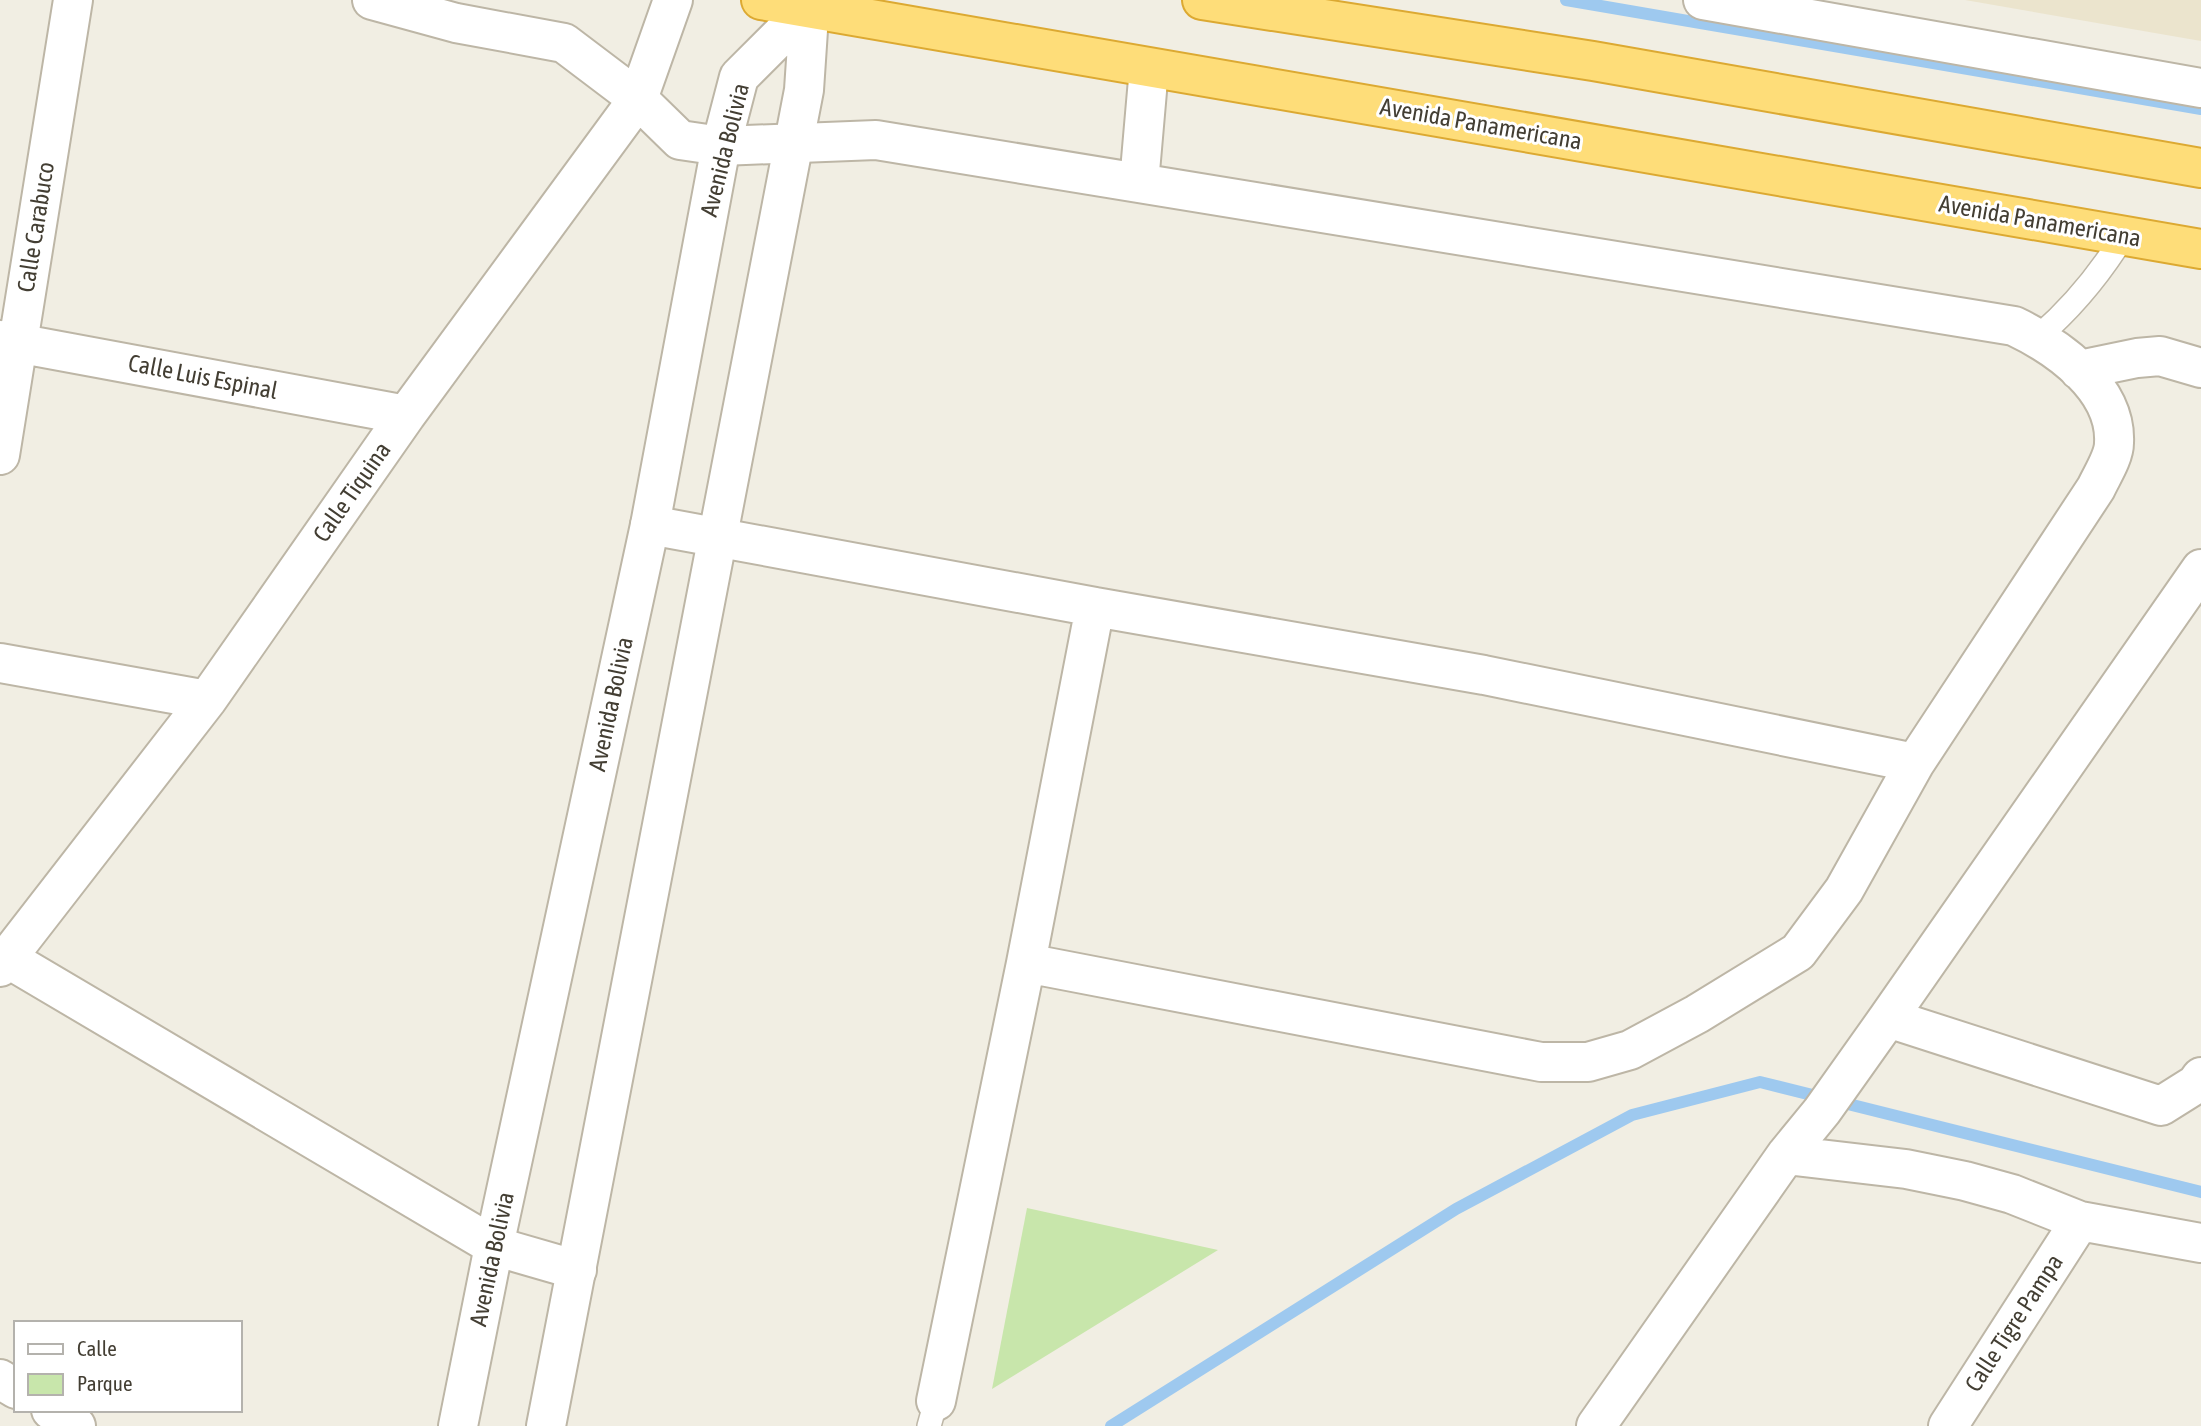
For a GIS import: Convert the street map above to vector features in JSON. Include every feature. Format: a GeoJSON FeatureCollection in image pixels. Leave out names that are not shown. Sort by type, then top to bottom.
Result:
{"type":"FeatureCollection","features":[{"type":"Feature","properties":{"kind":"highway","name":"Avenida Panamericana"},"geometry":{"type":"LineString","coordinates":[[761,0],[809,4],[1149,68],[2201,249]]}},
{"type":"Feature","properties":{"kind":"highway"},"geometry":{"type":"LineString","coordinates":[[1202,0],[1593,61],[2201,168]]}},
{"type":"Feature","properties":{"kind":"street","name":"Calle Carabuco"},"geometry":{"type":"LineString","coordinates":[[0,455],[9,341],[73,0]]}},
{"type":"Feature","properties":{"kind":"street"},"geometry":{"type":"LineString","coordinates":[[372,0],[456,23],[564,43],[638,99],[680,140],[721,146],[876,141],[2014,326],[2038,337],[2069,358],[2099,393],[2113,419],[2115,446],[2096,488],[1915,763],[1844,890],[1798,951],[1697,1014],[1630,1050],[1588,1062],[1541,1062],[1026,963]]}},
{"type":"Feature","properties":{"kind":"street","name":"Calle Tiquina"},"geometry":{"type":"LineString","coordinates":[[3,962],[207,699],[406,415],[638,99],[673,0]]}},
{"type":"Feature","properties":{"kind":"street"},"geometry":{"type":"LineString","coordinates":[[1703,0],[2201,88]]}},
{"type":"Feature","properties":{"kind":"street"},"geometry":{"type":"LineString","coordinates":[[546,1426],[804,90],[809,4]]}},
{"type":"Feature","properties":{"kind":"street","name":"Avenida Bolivia"},"geometry":{"type":"LineString","coordinates":[[458,1426],[494,1245],[650,525],[721,146],[739,77],[809,4]]}},
{"type":"Feature","properties":{"kind":"street"},"geometry":{"type":"LineString","coordinates":[[1139,183],[1149,68]]}},
{"type":"Feature","properties":{"kind":"street","name":"Calle Luis Espinal"},"geometry":{"type":"LineString","coordinates":[[9,341],[406,415]]}},
{"type":"Feature","properties":{"kind":"street"},"geometry":{"type":"LineString","coordinates":[[2079,370],[2160,356],[2201,368]]}},
{"type":"Feature","properties":{"kind":"street"},"geometry":{"type":"LineString","coordinates":[[650,525],[1484,676],[1915,763]]}},
{"type":"Feature","properties":{"kind":"street"},"geometry":{"type":"LineString","coordinates":[[1596,1426],[1786,1155],[1822,1111],[1888,1018],[2201,569]]}},
{"type":"Feature","properties":{"kind":"street"},"geometry":{"type":"LineString","coordinates":[[932,1414],[1026,963],[1095,607]]}},
{"type":"Feature","properties":{"kind":"street"},"geometry":{"type":"LineString","coordinates":[[0,663],[207,699]]}},
{"type":"Feature","properties":{"kind":"street"},"geometry":{"type":"LineString","coordinates":[[3,962],[494,1245],[577,1270]]}},
{"type":"Feature","properties":{"kind":"street"},"geometry":{"type":"LineString","coordinates":[[1888,1018],[2161,1107],[2196,1084],[2201,1077]]}},
{"type":"Feature","properties":{"kind":"street"},"geometry":{"type":"LineString","coordinates":[[1786,1155],[1906,1169],[1965,1181],[2012,1194],[2080,1221],[2201,1243]]}},
{"type":"Feature","properties":{"kind":"street","name":"Calle Tigre Pampa"},"geometry":{"type":"LineString","coordinates":[[1948,1426],[2080,1221]]}},
{"type":"Feature","properties":{"kind":"street"},"geometry":{"type":"LineString","coordinates":[[54,1412],[76,1426]]}},
{"type":"Feature","properties":{"kind":"lane"},"geometry":{"type":"LineString","coordinates":[[2038,337],[2087,290],[2124,236]]}},
{"type":"Feature","properties":{"kind":"shaded area"},"geometry":{"type":"Polygon","coordinates":[[[1965,0],[2201,0],[2201,41],[1965,0]]]}},
{"type":"Feature","properties":{"kind":"green space"},"geometry":{"type":"Polygon","coordinates":[[[1027,1208],[1218,1250],[992,1389],[1027,1208]]]}},
{"type":"Feature","properties":{"kind":"waterway"},"geometry":{"type":"LineString","coordinates":[[1566,0],[2201,109]]}},
{"type":"Feature","properties":{"kind":"waterway"},"geometry":{"type":"LineString","coordinates":[[1111,1426],[1456,1209],[1632,1115],[1760,1082],[2201,1192]]}}]}
